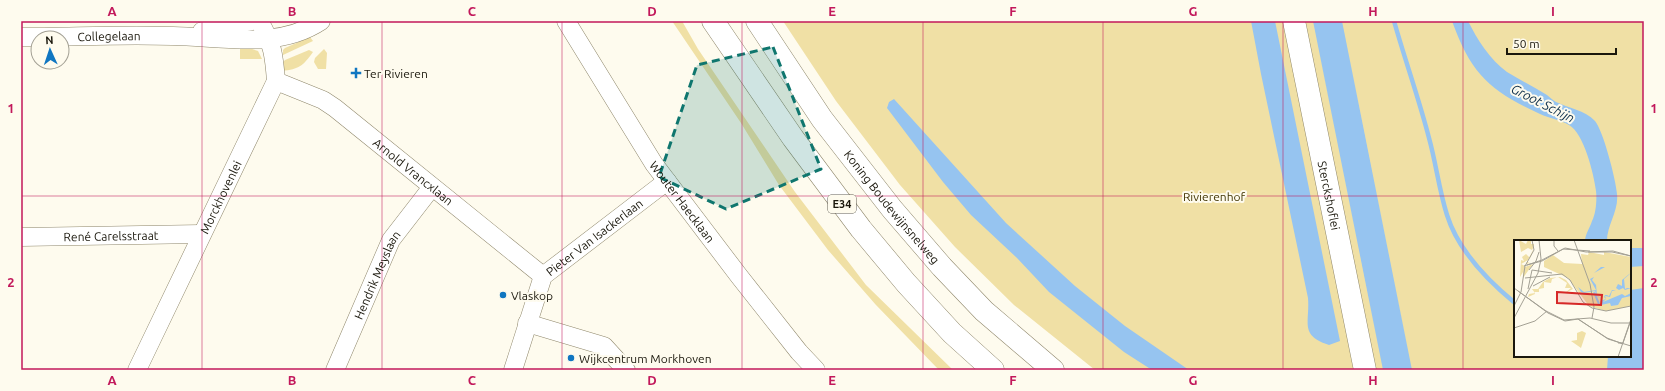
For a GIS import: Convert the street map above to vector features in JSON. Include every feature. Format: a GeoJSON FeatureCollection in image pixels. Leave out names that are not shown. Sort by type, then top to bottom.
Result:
{"type":"FeatureCollection","features":[{"type":"Feature","properties":{"kind":"main road","name":"E34"},"geometry":{"type":"LineString","coordinates":[[713,21],[793,138],[861,229],[906,283],[952,333],[993,370]]}},
{"type":"Feature","properties":{"kind":"main road","name":"Koning Boudewijnsnelweg"},"geometry":{"type":"LineString","coordinates":[[757,21],[822,119],[892,209],[942,267],[984,311],[1053,370]]}},
{"type":"Feature","properties":{"kind":"main road","name":"Sterckshoflei"},"geometry":{"type":"LineString","coordinates":[[1294,21],[1365,370]]}},
{"type":"Feature","properties":{"kind":"street","name":"Collegelaan"},"geometry":{"type":"LineString","coordinates":[[174,36],[252,21]]}},
{"type":"Feature","properties":{"kind":"street","name":"Morckhovenlei"},"geometry":{"type":"LineString","coordinates":[[136,370],[276,81],[275,60],[270,39],[260,21]]}},
{"type":"Feature","properties":{"kind":"street","name":"Collegelaan"},"geometry":{"type":"LineString","coordinates":[[21,37],[174,36],[232,40],[270,39],[296,34],[322,21]]}},
{"type":"Feature","properties":{"kind":"street","name":"Wouter Haecklaan"},"geometry":{"type":"LineString","coordinates":[[566,21],[654,164],[739,276],[816,370]]}},
{"type":"Feature","properties":{"kind":"street","name":"Arnold Vrancxlaan"},"geometry":{"type":"LineString","coordinates":[[276,81],[323,100],[335,108],[543,276]]}},
{"type":"Feature","properties":{"kind":"street","name":"Pieter Van Isackerlaan"},"geometry":{"type":"LineString","coordinates":[[513,370],[527,322],[543,276],[667,182]]}},
{"type":"Feature","properties":{"kind":"street","name":"Hendrik Meyslaan"},"geometry":{"type":"LineString","coordinates":[[335,370],[391,240],[432,187]]}},
{"type":"Feature","properties":{"kind":"street","name":"René Carelsstraat"},"geometry":{"type":"LineString","coordinates":[[21,237],[201,234]]}},
{"type":"Feature","properties":{"kind":"street"},"geometry":{"type":"LineString","coordinates":[[527,322],[604,346],[626,370]]}},
{"type":"Feature","properties":{"kind":"highlighted area"},"geometry":{"type":"Polygon","coordinates":[[[773,47],[821,169],[726,209],[659,177],[697,65],[773,47]]]}},
{"type":"Feature","properties":{"kind":"green space"},"geometry":{"type":"Polygon","coordinates":[[[672,21],[682,21],[698,49],[795,192],[866,285],[953,370],[939,370],[876,305],[828,250],[779,185],[741,123],[672,21]]]}},
{"type":"Feature","properties":{"kind":"green space","name":"Rivierenhof"},"geometry":{"type":"Polygon","coordinates":[[[783,21],[1644,21],[1644,370],[1095,370],[1014,305],[955,247],[900,185],[836,101],[783,21]]]}},
{"type":"Feature","properties":{"kind":"green space"},"geometry":{"type":"Polygon","coordinates":[[[310,37],[313,41],[283,55],[283,50],[285,48],[310,37]]]}},
{"type":"Feature","properties":{"kind":"green space"},"geometry":{"type":"Polygon","coordinates":[[[249,48],[258,51],[262,59],[240,59],[240,49],[249,48]]]}},
{"type":"Feature","properties":{"kind":"green space"},"geometry":{"type":"Polygon","coordinates":[[[324,49],[327,53],[326,69],[318,69],[314,62],[315,58],[324,49]]]}},
{"type":"Feature","properties":{"kind":"green space"},"geometry":{"type":"Polygon","coordinates":[[[309,50],[313,52],[306,61],[297,68],[282,71],[278,68],[285,60],[309,50]]]}},
{"type":"Feature","properties":{"kind":"water"},"geometry":{"type":"Polygon","coordinates":[[[1251,21],[1275,21],[1340,341],[1329,345],[1313,337],[1308,327],[1308,298],[1251,21]]]}},
{"type":"Feature","properties":{"kind":"water"},"geometry":{"type":"Polygon","coordinates":[[[1313,21],[1342,21],[1412,370],[1383,370],[1313,21]]]}},
{"type":"Feature","properties":{"kind":"water","name":"Groot Schijn"},"geometry":{"type":"Polygon","coordinates":[[[1452,21],[1468,21],[1484,49],[1495,62],[1507,72],[1547,95],[1556,102],[1586,114],[1595,121],[1602,134],[1609,156],[1617,194],[1615,212],[1607,240],[1585,240],[1594,214],[1596,191],[1584,145],[1574,129],[1566,123],[1523,106],[1495,88],[1484,79],[1475,68],[1459,39],[1452,21]]]}},
{"type":"Feature","properties":{"kind":"water"},"geometry":{"type":"Polygon","coordinates":[[[894,99],[1006,223],[1075,286],[1125,326],[1189,370],[1152,370],[1124,352],[1049,292],[1017,258],[971,215],[943,182],[887,108],[889,102],[894,99]]]}},
{"type":"Feature","properties":{"kind":"water"},"geometry":{"type":"Polygon","coordinates":[[[1631,248],[1644,248],[1644,266],[1631,267],[1631,248]]]}},
{"type":"Feature","properties":{"kind":"water"},"geometry":{"type":"Polygon","coordinates":[[[1644,288],[1644,370],[1607,370],[1608,357],[1631,357],[1631,290],[1644,288]]]}},
{"type":"Feature","properties":{"kind":"waterway"},"geometry":{"type":"LineString","coordinates":[[1394,21],[1425,123],[1444,206],[1452,228],[1458,240],[1475,264],[1514,302]]}},
{"type":"Feature","properties":{"kind":"place","name":"Ter Rivieren"},"geometry":{"type":"Point","coordinates":[356,73]}},
{"type":"Feature","properties":{"kind":"place","name":"Vlaskop"},"geometry":{"type":"Point","coordinates":[503,295]}},
{"type":"Feature","properties":{"kind":"place","name":"Wijkcentrum Morkhoven"},"geometry":{"type":"Point","coordinates":[571,358]}}]}
